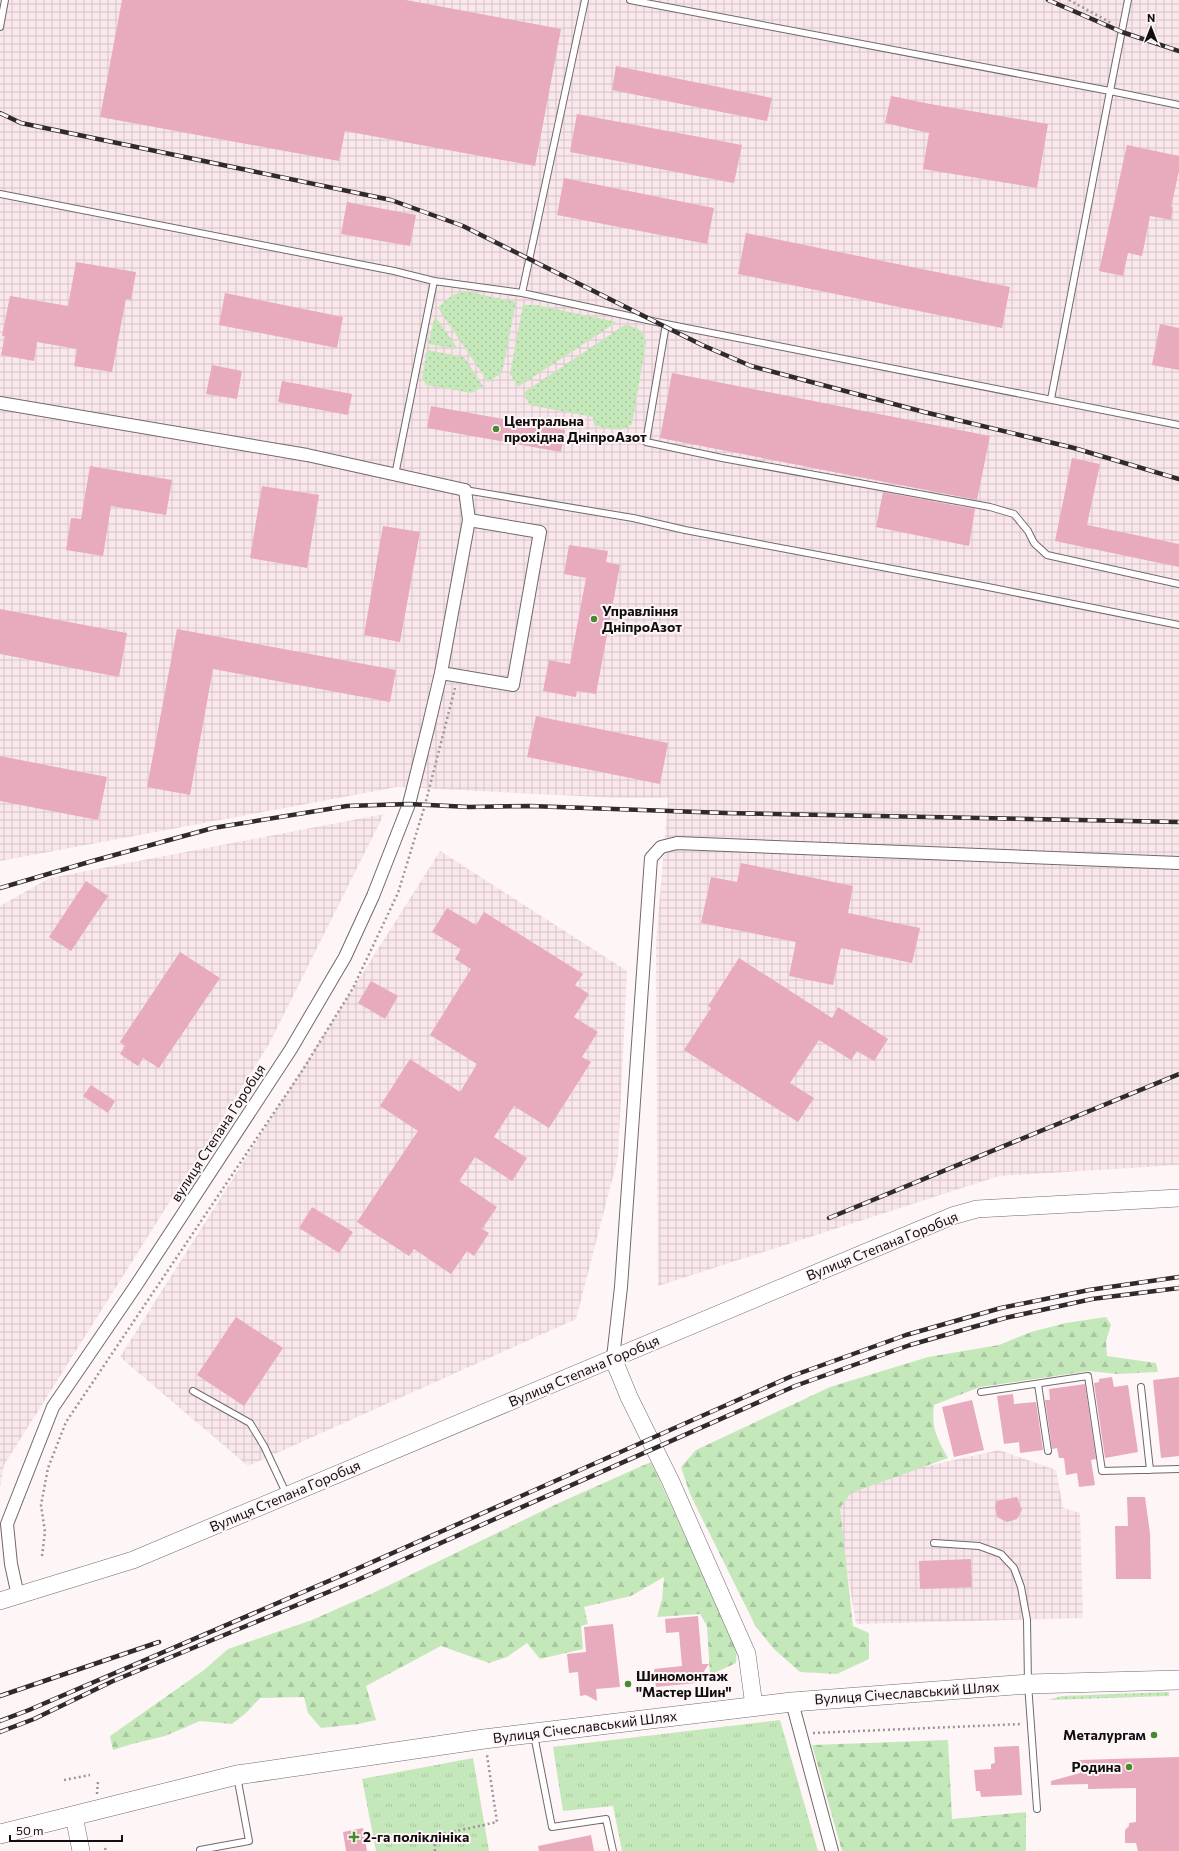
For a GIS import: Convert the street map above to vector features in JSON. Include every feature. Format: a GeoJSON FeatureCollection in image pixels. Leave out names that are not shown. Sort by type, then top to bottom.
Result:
{"type":"FeatureCollection","features":[{"type":"Feature","properties":{"kind":"main road","name":"Вулиця Степана Горобця"},"geometry":{"type":"LineString","coordinates":[[0,1601],[133,1560],[952,1216],[977,1209],[1179,1198]]}},
{"type":"Feature","properties":{"kind":"main road"},"geometry":{"type":"LineString","coordinates":[[613,1358],[629,1396],[672,1482],[747,1654],[754,1706]]}},
{"type":"Feature","properties":{"kind":"main road","name":"Вулиця Січеславський Шлях"},"geometry":{"type":"LineString","coordinates":[[0,1834],[236,1775],[484,1739],[792,1702],[1028,1684],[1179,1680]]}},
{"type":"Feature","properties":{"kind":"main road"},"geometry":{"type":"LineString","coordinates":[[74,1816],[82,1851]]}},
{"type":"Feature","properties":{"kind":"street"},"geometry":{"type":"LineString","coordinates":[[0,403],[308,455],[465,490],[470,520],[540,532],[513,685],[441,673]]}},
{"type":"Feature","properties":{"kind":"street","name":"вулиця Степана Горобця"},"geometry":{"type":"LineString","coordinates":[[18,1596],[11,1564],[7,1524],[53,1407],[135,1287],[291,1049],[345,957],[373,896],[409,804],[441,673],[470,520]]}},
{"type":"Feature","properties":{"kind":"street"},"geometry":{"type":"LineString","coordinates":[[613,1358],[621,1280],[651,858],[661,847],[677,844],[1179,863]]}},
{"type":"Feature","properties":{"kind":"street"},"geometry":{"type":"LineString","coordinates":[[792,1702],[832,1851]]}},
{"type":"Feature","properties":{"kind":"lane"},"geometry":{"type":"LineString","coordinates":[[0,27],[5,0]]}},
{"type":"Feature","properties":{"kind":"lane"},"geometry":{"type":"LineString","coordinates":[[522,293],[585,0]]}},
{"type":"Feature","properties":{"kind":"lane"},"geometry":{"type":"LineString","coordinates":[[630,0],[1179,105]]}},
{"type":"Feature","properties":{"kind":"lane"},"geometry":{"type":"LineString","coordinates":[[1051,400],[1128,0]]}},
{"type":"Feature","properties":{"kind":"lane"},"geometry":{"type":"LineString","coordinates":[[0,194],[434,281],[522,293],[666,324],[1179,425]]}},
{"type":"Feature","properties":{"kind":"lane"},"geometry":{"type":"LineString","coordinates":[[395,474],[434,281]]}},
{"type":"Feature","properties":{"kind":"lane"},"geometry":{"type":"LineString","coordinates":[[666,324],[646,442],[722,458],[990,507],[1014,514],[1028,531],[1034,543],[1047,555],[1179,584]]}},
{"type":"Feature","properties":{"kind":"lane"},"geometry":{"type":"LineString","coordinates":[[465,490],[633,518],[685,530],[983,586],[1179,625]]}},
{"type":"Feature","properties":{"kind":"lane"},"geometry":{"type":"LineString","coordinates":[[981,1392],[1088,1376],[1102,1471],[1179,1469]]}},
{"type":"Feature","properties":{"kind":"lane"},"geometry":{"type":"LineString","coordinates":[[1038,1384],[1048,1451]]}},
{"type":"Feature","properties":{"kind":"lane"},"geometry":{"type":"LineString","coordinates":[[1141,1386],[1150,1470]]}},
{"type":"Feature","properties":{"kind":"lane"},"geometry":{"type":"LineString","coordinates":[[193,1390],[250,1423],[264,1446],[287,1495]]}},
{"type":"Feature","properties":{"kind":"lane"},"geometry":{"type":"LineString","coordinates":[[934,1543],[979,1546],[1001,1554],[1014,1568],[1020,1587],[1027,1620],[1028,1684],[1037,1809]]}},
{"type":"Feature","properties":{"kind":"lane"},"geometry":{"type":"LineString","coordinates":[[534,1733],[552,1827],[582,1821],[606,1819],[612,1851]]}},
{"type":"Feature","properties":{"kind":"lane"},"geometry":{"type":"LineString","coordinates":[[200,1850],[249,1841],[236,1775]]}},
{"type":"Feature","properties":{"kind":"path"},"geometry":{"type":"LineString","coordinates":[[1069,0],[1102,19],[1110,21],[1121,35]]}},
{"type":"Feature","properties":{"kind":"path"},"geometry":{"type":"LineString","coordinates":[[42,1556],[45,1532]]}},
{"type":"Feature","properties":{"kind":"path"},"geometry":{"type":"LineString","coordinates":[[801,1734],[1031,1724]]}},
{"type":"Feature","properties":{"kind":"path"},"geometry":{"type":"LineString","coordinates":[[435,1851],[434,1836],[496,1822],[484,1739]]}},
{"type":"Feature","properties":{"kind":"path"},"geometry":{"type":"LineString","coordinates":[[64,1780],[90,1775]]}},
{"type":"Feature","properties":{"kind":"shaded area"},"geometry":{"type":"Polygon","coordinates":[[[0,0],[1179,0],[1179,1165],[999,1176],[658,1286],[656,945],[668,798],[619,798],[397,787],[0,861],[0,0]]]}},
{"type":"Feature","properties":{"kind":"shaded area"},"geometry":{"type":"Polygon","coordinates":[[[384,814],[269,1044],[4,1465],[0,1488],[0,906],[50,878],[384,814]]]}},
{"type":"Feature","properties":{"kind":"shaded area"},"geometry":{"type":"Polygon","coordinates":[[[440,851],[627,971],[618,1157],[576,1319],[248,1466],[120,1357],[440,851]]]}},
{"type":"Feature","properties":{"kind":"shaded area"},"geometry":{"type":"Polygon","coordinates":[[[999,1450],[1056,1470],[1063,1508],[1080,1513],[1083,1618],[856,1624],[833,1487],[999,1450]]]}},
{"type":"Feature","properties":{"kind":"green space"},"geometry":{"type":"Polygon","coordinates":[[[465,291],[516,302],[502,373],[488,382],[438,308],[450,297],[465,291]]]}},
{"type":"Feature","properties":{"kind":"green space"},"geometry":{"type":"Polygon","coordinates":[[[523,305],[536,305],[617,322],[518,387],[510,374],[523,305]]]}},
{"type":"Feature","properties":{"kind":"green space"},"geometry":{"type":"Polygon","coordinates":[[[435,316],[458,349],[428,344],[435,316]]]}},
{"type":"Feature","properties":{"kind":"green space"},"geometry":{"type":"Polygon","coordinates":[[[625,325],[640,330],[646,343],[632,424],[619,430],[609,429],[594,425],[593,417],[530,405],[523,393],[625,325]]]}},
{"type":"Feature","properties":{"kind":"green space"},"geometry":{"type":"Polygon","coordinates":[[[427,350],[464,357],[483,386],[472,393],[426,385],[422,378],[427,350]]]}},
{"type":"Feature","properties":{"kind":"green space"},"geometry":{"type":"Polygon","coordinates":[[[1106,1317],[1111,1325],[1106,1341],[1107,1356],[1156,1363],[1158,1372],[1117,1374],[1089,1371],[980,1387],[934,1405],[934,1427],[948,1458],[851,1493],[840,1508],[853,1626],[869,1633],[869,1659],[837,1674],[800,1672],[774,1649],[756,1627],[690,1494],[681,1467],[696,1450],[830,1387],[928,1357],[999,1345],[1031,1332],[1066,1323],[1106,1317]]]}},
{"type":"Feature","properties":{"kind":"green space"},"geometry":{"type":"Polygon","coordinates":[[[651,1462],[737,1648],[736,1663],[710,1675],[707,1626],[700,1614],[657,1617],[662,1599],[664,1577],[631,1596],[584,1607],[588,1624],[581,1626],[583,1649],[540,1659],[527,1643],[507,1657],[489,1663],[441,1646],[366,1686],[376,1720],[359,1724],[321,1728],[308,1713],[304,1697],[260,1698],[246,1713],[232,1724],[200,1721],[165,1736],[113,1750],[110,1736],[204,1670],[228,1649],[312,1620],[373,1593],[561,1502],[651,1462]]]}},
{"type":"Feature","properties":{"kind":"green space"},"geometry":{"type":"Polygon","coordinates":[[[1169,1692],[1169,1696],[1048,1700],[1062,1696],[1169,1692]]]}},
{"type":"Feature","properties":{"kind":"green space"},"geometry":{"type":"Polygon","coordinates":[[[780,1720],[818,1851],[622,1851],[613,1806],[563,1811],[553,1747],[780,1720]]]}},
{"type":"Feature","properties":{"kind":"green space"},"geometry":{"type":"Polygon","coordinates":[[[948,1740],[952,1819],[1026,1812],[1026,1851],[842,1851],[812,1745],[948,1740]]]}},
{"type":"Feature","properties":{"kind":"green space"},"geometry":{"type":"Polygon","coordinates":[[[473,1758],[489,1851],[376,1851],[362,1779],[473,1758]]]}},
{"type":"Feature","properties":{"kind":"building"},"geometry":{"type":"Polygon","coordinates":[[[122,0],[406,0],[561,29],[535,166],[345,131],[339,161],[100,117],[122,0]]]}},
{"type":"Feature","properties":{"kind":"building"},"geometry":{"type":"Polygon","coordinates":[[[616,66],[772,98],[767,121],[612,90],[616,66]]]}},
{"type":"Feature","properties":{"kind":"building"},"geometry":{"type":"Polygon","coordinates":[[[891,96],[1048,124],[1037,188],[923,169],[929,133],[885,123],[891,96]]]}},
{"type":"Feature","properties":{"kind":"building"},"geometry":{"type":"Polygon","coordinates":[[[577,114],[742,145],[734,183],[570,152],[577,114]]]}},
{"type":"Feature","properties":{"kind":"building"},"geometry":{"type":"Polygon","coordinates":[[[1127,145],[1179,156],[1179,171],[1171,207],[1173,207],[1171,220],[1150,216],[1142,256],[1128,253],[1123,276],[1099,271],[1127,145]]]}},
{"type":"Feature","properties":{"kind":"building"},"geometry":{"type":"Polygon","coordinates":[[[564,178],[714,208],[707,244],[557,215],[564,178]]]}},
{"type":"Feature","properties":{"kind":"building"},"geometry":{"type":"Polygon","coordinates":[[[347,202],[416,215],[410,246],[341,234],[347,202]]]}},
{"type":"Feature","properties":{"kind":"building"},"geometry":{"type":"Polygon","coordinates":[[[746,233],[1010,287],[1002,328],[738,274],[746,233]]]}},
{"type":"Feature","properties":{"kind":"building"},"geometry":{"type":"Polygon","coordinates":[[[76,262],[136,272],[131,300],[126,299],[112,372],[74,366],[77,349],[37,342],[34,361],[1,355],[5,336],[2,336],[10,296],[68,306],[76,262]]]}},
{"type":"Feature","properties":{"kind":"building"},"geometry":{"type":"Polygon","coordinates":[[[225,293],[343,317],[337,348],[219,325],[225,293]]]}},
{"type":"Feature","properties":{"kind":"building"},"geometry":{"type":"Polygon","coordinates":[[[1160,324],[1179,328],[1179,370],[1152,365],[1160,324]]]}},
{"type":"Feature","properties":{"kind":"building"},"geometry":{"type":"Polygon","coordinates":[[[212,365],[242,371],[237,399],[206,394],[212,365]]]}},
{"type":"Feature","properties":{"kind":"building"},"geometry":{"type":"Polygon","coordinates":[[[672,373],[990,436],[977,500],[660,438],[672,373]]]}},
{"type":"Feature","properties":{"kind":"building"},"geometry":{"type":"Polygon","coordinates":[[[282,381],[352,394],[348,415],[278,402],[282,381]]]}},
{"type":"Feature","properties":{"kind":"building","name":"Центральна прохідна ДніпроАзот"},"geometry":{"type":"Polygon","coordinates":[[[431,406],[565,430],[561,452],[427,428],[431,406]]]}},
{"type":"Feature","properties":{"kind":"building"},"geometry":{"type":"Polygon","coordinates":[[[1072,458],[1100,464],[1087,525],[1179,544],[1179,567],[1055,541],[1072,458]]]}},
{"type":"Feature","properties":{"kind":"building"},"geometry":{"type":"Polygon","coordinates":[[[90,466],[172,480],[166,515],[111,506],[103,556],[66,550],[71,518],[81,519],[90,466]]]}},
{"type":"Feature","properties":{"kind":"building"},"geometry":{"type":"Polygon","coordinates":[[[262,486],[319,495],[307,568],[250,558],[262,486]]]}},
{"type":"Feature","properties":{"kind":"building"},"geometry":{"type":"Polygon","coordinates":[[[883,492],[975,509],[969,546],[876,527],[883,492]]]}},
{"type":"Feature","properties":{"kind":"building"},"geometry":{"type":"Polygon","coordinates":[[[383,526],[420,532],[400,642],[364,635],[383,526]]]}},
{"type":"Feature","properties":{"kind":"building","name":"Управління ДніпроАзот"},"geometry":{"type":"Polygon","coordinates":[[[569,545],[608,551],[606,562],[620,565],[596,694],[577,691],[576,697],[543,691],[549,660],[570,664],[586,578],[564,574],[569,545]]]}},
{"type":"Feature","properties":{"kind":"building"},"geometry":{"type":"Polygon","coordinates":[[[0,609],[127,633],[119,677],[0,654],[0,609]]]}},
{"type":"Feature","properties":{"kind":"building"},"geometry":{"type":"Polygon","coordinates":[[[177,629],[396,670],[390,702],[213,669],[190,795],[147,787],[177,629]]]}},
{"type":"Feature","properties":{"kind":"building"},"geometry":{"type":"Polygon","coordinates":[[[536,716],[668,743],[660,784],[527,757],[536,716]]]}},
{"type":"Feature","properties":{"kind":"building"},"geometry":{"type":"Polygon","coordinates":[[[0,756],[107,777],[98,820],[0,801],[0,756]]]}},
{"type":"Feature","properties":{"kind":"building"},"geometry":{"type":"Polygon","coordinates":[[[741,863],[853,886],[848,913],[920,928],[912,963],[841,948],[833,985],[789,976],[796,942],[701,923],[711,877],[737,882],[741,863]]]}},
{"type":"Feature","properties":{"kind":"building"},"geometry":{"type":"Polygon","coordinates":[[[86,881],[108,896],[71,951],[49,937],[86,881]]]}},
{"type":"Feature","properties":{"kind":"building"},"geometry":{"type":"Polygon","coordinates":[[[447,908],[476,925],[484,912],[583,974],[575,985],[589,994],[574,1017],[598,1032],[582,1057],[591,1062],[549,1128],[514,1106],[494,1137],[527,1158],[512,1181],[475,1157],[459,1181],[497,1207],[482,1229],[489,1233],[474,1256],[467,1251],[451,1274],[414,1249],[409,1256],[357,1222],[418,1131],[380,1106],[410,1059],[460,1092],[477,1064],[430,1035],[471,969],[455,959],[461,949],[432,932],[447,908]]]}},
{"type":"Feature","properties":{"kind":"building"},"geometry":{"type":"Polygon","coordinates":[[[180,952],[220,978],[159,1068],[143,1058],[138,1066],[120,1054],[125,1046],[120,1042],[180,952]]]}},
{"type":"Feature","properties":{"kind":"building"},"geometry":{"type":"Polygon","coordinates":[[[739,958],[832,1018],[838,1007],[888,1039],[874,1061],[857,1051],[851,1060],[819,1040],[790,1083],[814,1098],[798,1122],[684,1050],[711,1008],[708,1006],[739,958]]]}},
{"type":"Feature","properties":{"kind":"building"},"geometry":{"type":"Polygon","coordinates":[[[371,981],[398,996],[385,1019],[358,1003],[371,981]]]}},
{"type":"Feature","properties":{"kind":"building"},"geometry":{"type":"Polygon","coordinates":[[[91,1085],[115,1101],[108,1113],[83,1096],[91,1085]]]}},
{"type":"Feature","properties":{"kind":"building"},"geometry":{"type":"Polygon","coordinates":[[[312,1207],[353,1232],[339,1253],[299,1228],[312,1207]]]}},
{"type":"Feature","properties":{"kind":"building"},"geometry":{"type":"Polygon","coordinates":[[[236,1317],[283,1348],[244,1406],[197,1375],[236,1317]]]}},
{"type":"Feature","properties":{"kind":"building"},"geometry":{"type":"Polygon","coordinates":[[[1112,1377],[1114,1387],[1128,1385],[1138,1452],[1105,1458],[1094,1383],[1099,1382],[1099,1379],[1112,1377]]]}},
{"type":"Feature","properties":{"kind":"building"},"geometry":{"type":"Polygon","coordinates":[[[1179,1377],[1179,1456],[1161,1458],[1153,1380],[1179,1377]]]}},
{"type":"Feature","properties":{"kind":"building"},"geometry":{"type":"Polygon","coordinates":[[[1085,1384],[1096,1459],[1091,1460],[1095,1485],[1079,1487],[1077,1473],[1066,1475],[1064,1458],[1059,1458],[1057,1448],[1052,1449],[1045,1400],[1050,1400],[1049,1389],[1085,1384]]]}},
{"type":"Feature","properties":{"kind":"building"},"geometry":{"type":"Polygon","coordinates":[[[1013,1394],[1014,1404],[1036,1402],[1043,1450],[1020,1453],[1019,1442],[1004,1444],[997,1396],[1013,1394]]]}},
{"type":"Feature","properties":{"kind":"building"},"geometry":{"type":"Polygon","coordinates":[[[972,1400],[984,1450],[954,1457],[942,1407],[972,1400]]]}},
{"type":"Feature","properties":{"kind":"building"},"geometry":{"type":"Polygon","coordinates":[[[1017,1497],[1022,1510],[1017,1519],[1007,1522],[997,1517],[995,1507],[996,1501],[1017,1497]]]}},
{"type":"Feature","properties":{"kind":"building"},"geometry":{"type":"Polygon","coordinates":[[[1127,1497],[1145,1497],[1150,1533],[1151,1579],[1116,1579],[1115,1526],[1128,1526],[1127,1497]]]}},
{"type":"Feature","properties":{"kind":"building"},"geometry":{"type":"Polygon","coordinates":[[[971,1559],[972,1587],[920,1589],[919,1561],[971,1559]]]}},
{"type":"Feature","properties":{"kind":"building"},"geometry":{"type":"Polygon","coordinates":[[[698,1616],[702,1664],[709,1664],[696,1683],[656,1687],[654,1669],[682,1666],[679,1632],[666,1633],[665,1619],[698,1616]]]}},
{"type":"Feature","properties":{"kind":"building"},"geometry":{"type":"Polygon","coordinates":[[[613,1624],[620,1687],[596,1689],[597,1701],[586,1695],[580,1696],[578,1672],[569,1673],[567,1654],[586,1652],[584,1627],[613,1624]]]}},
{"type":"Feature","properties":{"kind":"building"},"geometry":{"type":"Polygon","coordinates":[[[1019,1746],[1022,1795],[981,1797],[980,1791],[976,1791],[974,1770],[991,1769],[991,1764],[995,1763],[994,1747],[1019,1746]]]}},
{"type":"Feature","properties":{"kind":"building"},"geometry":{"type":"Polygon","coordinates":[[[1179,1757],[1179,1851],[1138,1851],[1136,1843],[1125,1843],[1125,1830],[1129,1826],[1129,1823],[1136,1822],[1136,1788],[1088,1789],[1088,1784],[1051,1785],[1051,1781],[1080,1773],[1079,1760],[1179,1757]]]}},
{"type":"Feature","properties":{"kind":"building","name":"2-га поліклініка"},"geometry":{"type":"Polygon","coordinates":[[[363,1828],[367,1851],[346,1851],[343,1832],[363,1828]]]}},
{"type":"Feature","properties":{"kind":"building"},"geometry":{"type":"Polygon","coordinates":[[[591,1835],[594,1851],[539,1851],[538,1846],[591,1835]]]}},
{"type":"Feature","properties":{"kind":"railway"},"geometry":{"type":"LineString","coordinates":[[1048,0],[1122,32],[1179,51]]}},
{"type":"Feature","properties":{"kind":"railway"},"geometry":{"type":"LineString","coordinates":[[0,113],[21,123],[391,200],[463,226],[702,345],[751,366],[924,412],[1074,448],[1179,479]]}},
{"type":"Feature","properties":{"kind":"railway"},"geometry":{"type":"LineString","coordinates":[[0,888],[213,828],[347,806],[409,804],[469,807],[530,806],[726,813],[1179,822]]}},
{"type":"Feature","properties":{"kind":"railway"},"geometry":{"type":"LineString","coordinates":[[829,1218],[1179,1074]]}},
{"type":"Feature","properties":{"kind":"railway"},"geometry":{"type":"LineString","coordinates":[[0,1721],[29,1710],[352,1571],[792,1376],[906,1335],[1001,1308],[1089,1290],[1179,1277]]}},
{"type":"Feature","properties":{"kind":"railway"},"geometry":{"type":"LineString","coordinates":[[0,1732],[34,1719],[113,1681],[355,1581],[795,1386],[910,1345],[1005,1318],[1092,1299],[1179,1288]]}},
{"type":"Feature","properties":{"kind":"railway"},"geometry":{"type":"LineString","coordinates":[[0,1696],[159,1642]]}},
{"type":"Feature","properties":{"kind":"place","name":"Центральна прохідна ДніпроАзот"},"geometry":{"type":"Point","coordinates":[496,429]}},
{"type":"Feature","properties":{"kind":"place","name":"Управління ДніпроАзот"},"geometry":{"type":"Point","coordinates":[594,619]}},
{"type":"Feature","properties":{"kind":"place","name":"Шиномонтаж \"Мастер Шин\""},"geometry":{"type":"Point","coordinates":[628,1684]}},
{"type":"Feature","properties":{"kind":"place","name":"Металургам"},"geometry":{"type":"Point","coordinates":[1154,1735]}},
{"type":"Feature","properties":{"kind":"place","name":"Родина"},"geometry":{"type":"Point","coordinates":[1129,1767]}},
{"type":"Feature","properties":{"kind":"place","name":"2-га поліклініка"},"geometry":{"type":"Point","coordinates":[354,1837]}}]}
